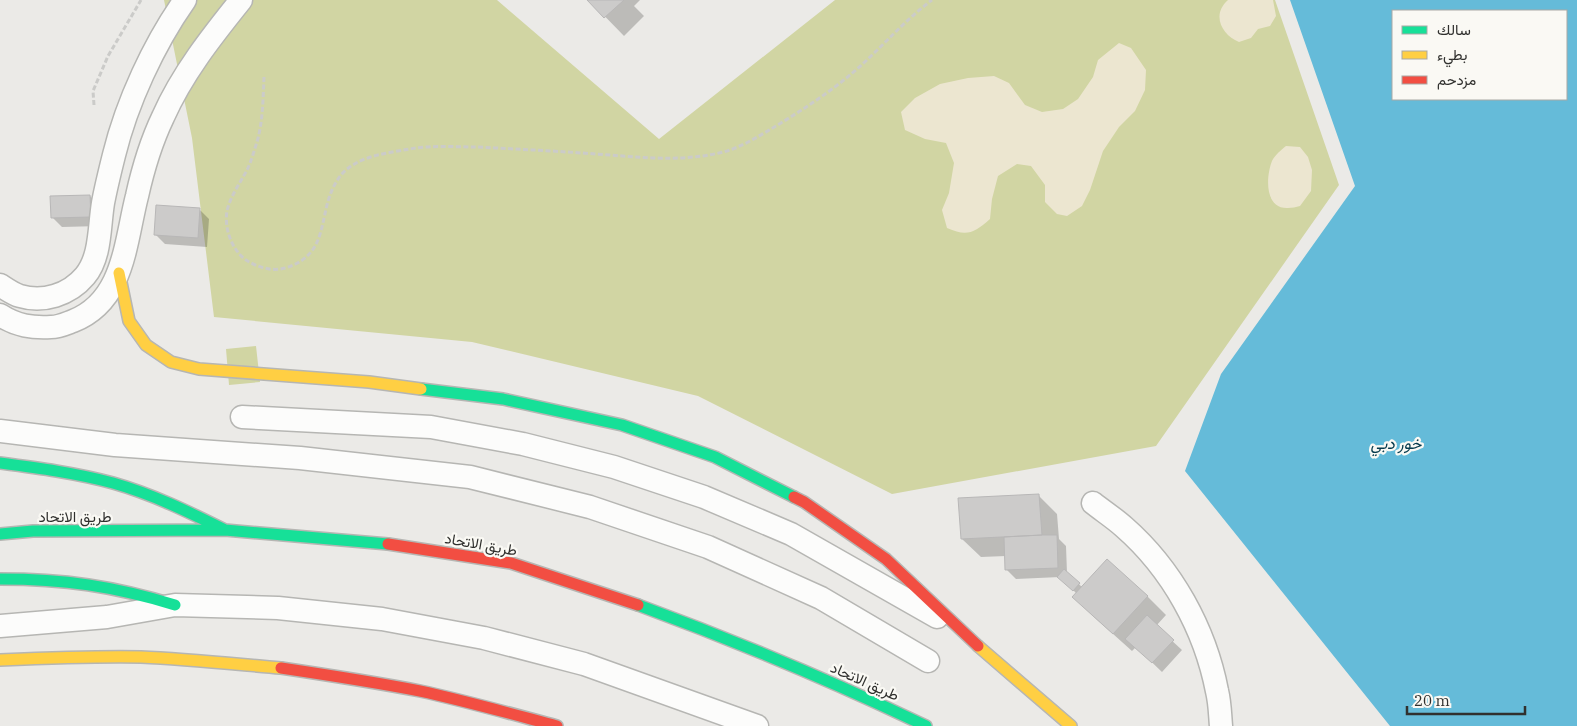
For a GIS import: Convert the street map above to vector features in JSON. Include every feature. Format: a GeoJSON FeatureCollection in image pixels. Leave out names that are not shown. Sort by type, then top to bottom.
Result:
{"type":"FeatureCollection","features":[{"type":"Feature","properties":{"kind":"main road"},"geometry":{"type":"LineString","coordinates":[[119,273],[129,321],[146,345],[171,362],[199,370],[369,382],[503,399],[622,425],[715,457],[804,502],[886,559],[962,631],[1071,726]]}},
{"type":"Feature","properties":{"kind":"main road"},"geometry":{"type":"LineString","coordinates":[[0,463],[55,470],[114,484],[171,504],[225,530]]}},
{"type":"Feature","properties":{"kind":"main road","name":"طريق الاتحاد"},"geometry":{"type":"LineString","coordinates":[[0,534],[225,530],[406,546],[511,563],[612,595],[726,638],[850,690],[926,726]]}},
{"type":"Feature","properties":{"kind":"main road"},"geometry":{"type":"LineString","coordinates":[[0,579],[77,582],[126,590],[174,605]]}},
{"type":"Feature","properties":{"kind":"main road"},"geometry":{"type":"LineString","coordinates":[[0,660],[34,658],[150,658],[266,666],[381,683],[495,708],[557,726]]}},
{"type":"Feature","properties":{"kind":"lane"},"geometry":{"type":"LineString","coordinates":[[0,285],[19,296],[43,300],[66,292],[85,276],[97,252],[103,203],[114,152],[130,105],[151,58],[185,0]]}},
{"type":"Feature","properties":{"kind":"lane"},"geometry":{"type":"LineString","coordinates":[[0,315],[31,328],[59,327],[85,316],[106,298],[119,273],[146,163],[163,116],[182,80],[241,0]]}},
{"type":"Feature","properties":{"kind":"lane"},"geometry":{"type":"LineString","coordinates":[[242,417],[431,427],[523,444],[614,467],[704,497],[791,534],[962,631]]}},
{"type":"Feature","properties":{"kind":"lane"},"geometry":{"type":"LineString","coordinates":[[0,431],[115,445],[300,458],[470,477],[590,506],[708,547],[821,598],[928,661]]}},
{"type":"Feature","properties":{"kind":"lane"},"geometry":{"type":"LineString","coordinates":[[1093,503],[1138,540],[1175,585],[1194,619],[1208,655],[1218,692],[1221,726]]}},
{"type":"Feature","properties":{"kind":"lane"},"geometry":{"type":"LineString","coordinates":[[0,626],[108,617],[174,605],[278,608],[382,619],[484,638],[584,664],[757,726]]}},
{"type":"Feature","properties":{"kind":"path"},"geometry":{"type":"LineString","coordinates":[[264,77],[263,108],[258,139],[248,167],[227,211],[227,229],[233,246],[245,260],[261,268],[279,270],[297,265],[310,254],[320,238],[331,191],[342,174],[359,162],[379,155],[414,148],[439,147],[524,149],[651,158],[689,158],[728,151],[786,120],[836,87],[932,0]]}},
{"type":"Feature","properties":{"kind":"green space"},"geometry":{"type":"Polygon","coordinates":[[[164,0],[497,0],[659,139],[835,0],[1275,0],[1339,185],[1156,446],[892,494],[698,396],[472,342],[214,317],[192,138],[164,0]]]}},
{"type":"Feature","properties":{"kind":"green space"},"geometry":{"type":"Polygon","coordinates":[[[256,346],[260,382],[229,385],[226,349],[256,346]]]}},
{"type":"Feature","properties":{"kind":"sand"},"geometry":{"type":"Polygon","coordinates":[[[1228,0],[1273,0],[1276,16],[1270,26],[1258,29],[1251,38],[1239,42],[1228,35],[1221,24],[1220,12],[1228,0]]]}},
{"type":"Feature","properties":{"kind":"sand"},"geometry":{"type":"Polygon","coordinates":[[[1119,43],[1131,48],[1146,70],[1145,90],[1135,111],[1119,127],[1103,151],[1090,190],[1082,206],[1067,216],[1057,214],[1045,202],[1045,185],[1031,166],[1017,164],[998,176],[992,199],[990,219],[979,228],[970,232],[965,233],[947,228],[942,210],[949,193],[954,163],[946,143],[925,139],[905,130],[901,112],[915,98],[940,84],[968,78],[994,76],[1009,83],[1025,105],[1042,112],[1063,109],[1078,99],[1093,77],[1098,60],[1119,43]]]}},
{"type":"Feature","properties":{"kind":"sand"},"geometry":{"type":"Polygon","coordinates":[[[1286,146],[1300,147],[1308,157],[1312,170],[1311,191],[1300,206],[1290,208],[1280,207],[1275,203],[1271,198],[1268,183],[1272,161],[1286,146]]]}},
{"type":"Feature","properties":{"kind":"water","name":"خور دبي"},"geometry":{"type":"Polygon","coordinates":[[[1290,0],[1577,0],[1577,726],[1390,726],[1185,471],[1221,374],[1355,186],[1290,0]]]}},
{"type":"Feature","properties":{"kind":"building"},"geometry":{"type":"Polygon","coordinates":[[[587,0],[624,0],[604,18],[587,0]]]}},
{"type":"Feature","properties":{"kind":"building"},"geometry":{"type":"Polygon","coordinates":[[[90,195],[91,217],[51,218],[50,196],[90,195]]]}},
{"type":"Feature","properties":{"kind":"building"},"geometry":{"type":"Polygon","coordinates":[[[156,205],[200,208],[198,238],[154,235],[156,205]]]}},
{"type":"Feature","properties":{"kind":"building"},"geometry":{"type":"Polygon","coordinates":[[[1039,494],[1042,535],[961,539],[958,498],[1039,494]]]}},
{"type":"Feature","properties":{"kind":"building"},"geometry":{"type":"Polygon","coordinates":[[[1057,535],[1058,568],[1005,570],[1004,537],[1057,535]]]}},
{"type":"Feature","properties":{"kind":"building"},"geometry":{"type":"Polygon","coordinates":[[[1107,559],[1148,596],[1113,634],[1072,597],[1107,559]]]}},
{"type":"Feature","properties":{"kind":"building"},"geometry":{"type":"Polygon","coordinates":[[[1064,569],[1080,583],[1073,591],[1057,577],[1064,569]]]}},
{"type":"Feature","properties":{"kind":"building"},"geometry":{"type":"Polygon","coordinates":[[[1147,615],[1174,640],[1152,663],[1125,639],[1147,615]]]}},
{"type":"Feature","properties":{"kind":"traffic: fast"},"geometry":{"type":"LineString","coordinates":[[421,389],[503,399],[622,425],[715,457],[794,497]]}},
{"type":"Feature","properties":{"kind":"traffic: fast"},"geometry":{"type":"LineString","coordinates":[[0,463],[99,479],[128,487],[184,510],[225,530]]}},
{"type":"Feature","properties":{"kind":"traffic: fast"},"geometry":{"type":"LineString","coordinates":[[0,534],[33,531],[225,530],[388,544]]}},
{"type":"Feature","properties":{"kind":"traffic: fast"},"geometry":{"type":"LineString","coordinates":[[0,579],[46,580],[109,588],[175,605]]}},
{"type":"Feature","properties":{"kind":"traffic: fast"},"geometry":{"type":"LineString","coordinates":[[638,605],[784,662],[926,726]]}},
{"type":"Feature","properties":{"kind":"traffic: slow"},"geometry":{"type":"LineString","coordinates":[[119,273],[129,321],[146,345],[171,362],[199,369],[369,382],[421,389]]}},
{"type":"Feature","properties":{"kind":"traffic: slow"},"geometry":{"type":"LineString","coordinates":[[978,646],[1071,726]]}},
{"type":"Feature","properties":{"kind":"traffic: slow"},"geometry":{"type":"LineString","coordinates":[[0,660],[141,657],[281,668]]}},
{"type":"Feature","properties":{"kind":"traffic: jam"},"geometry":{"type":"LineString","coordinates":[[794,497],[886,559],[978,646]]}},
{"type":"Feature","properties":{"kind":"traffic: jam"},"geometry":{"type":"LineString","coordinates":[[388,544],[511,563],[638,605]]}},
{"type":"Feature","properties":{"kind":"traffic: jam"},"geometry":{"type":"LineString","coordinates":[[281,668],[420,691],[557,726]]}}]}
